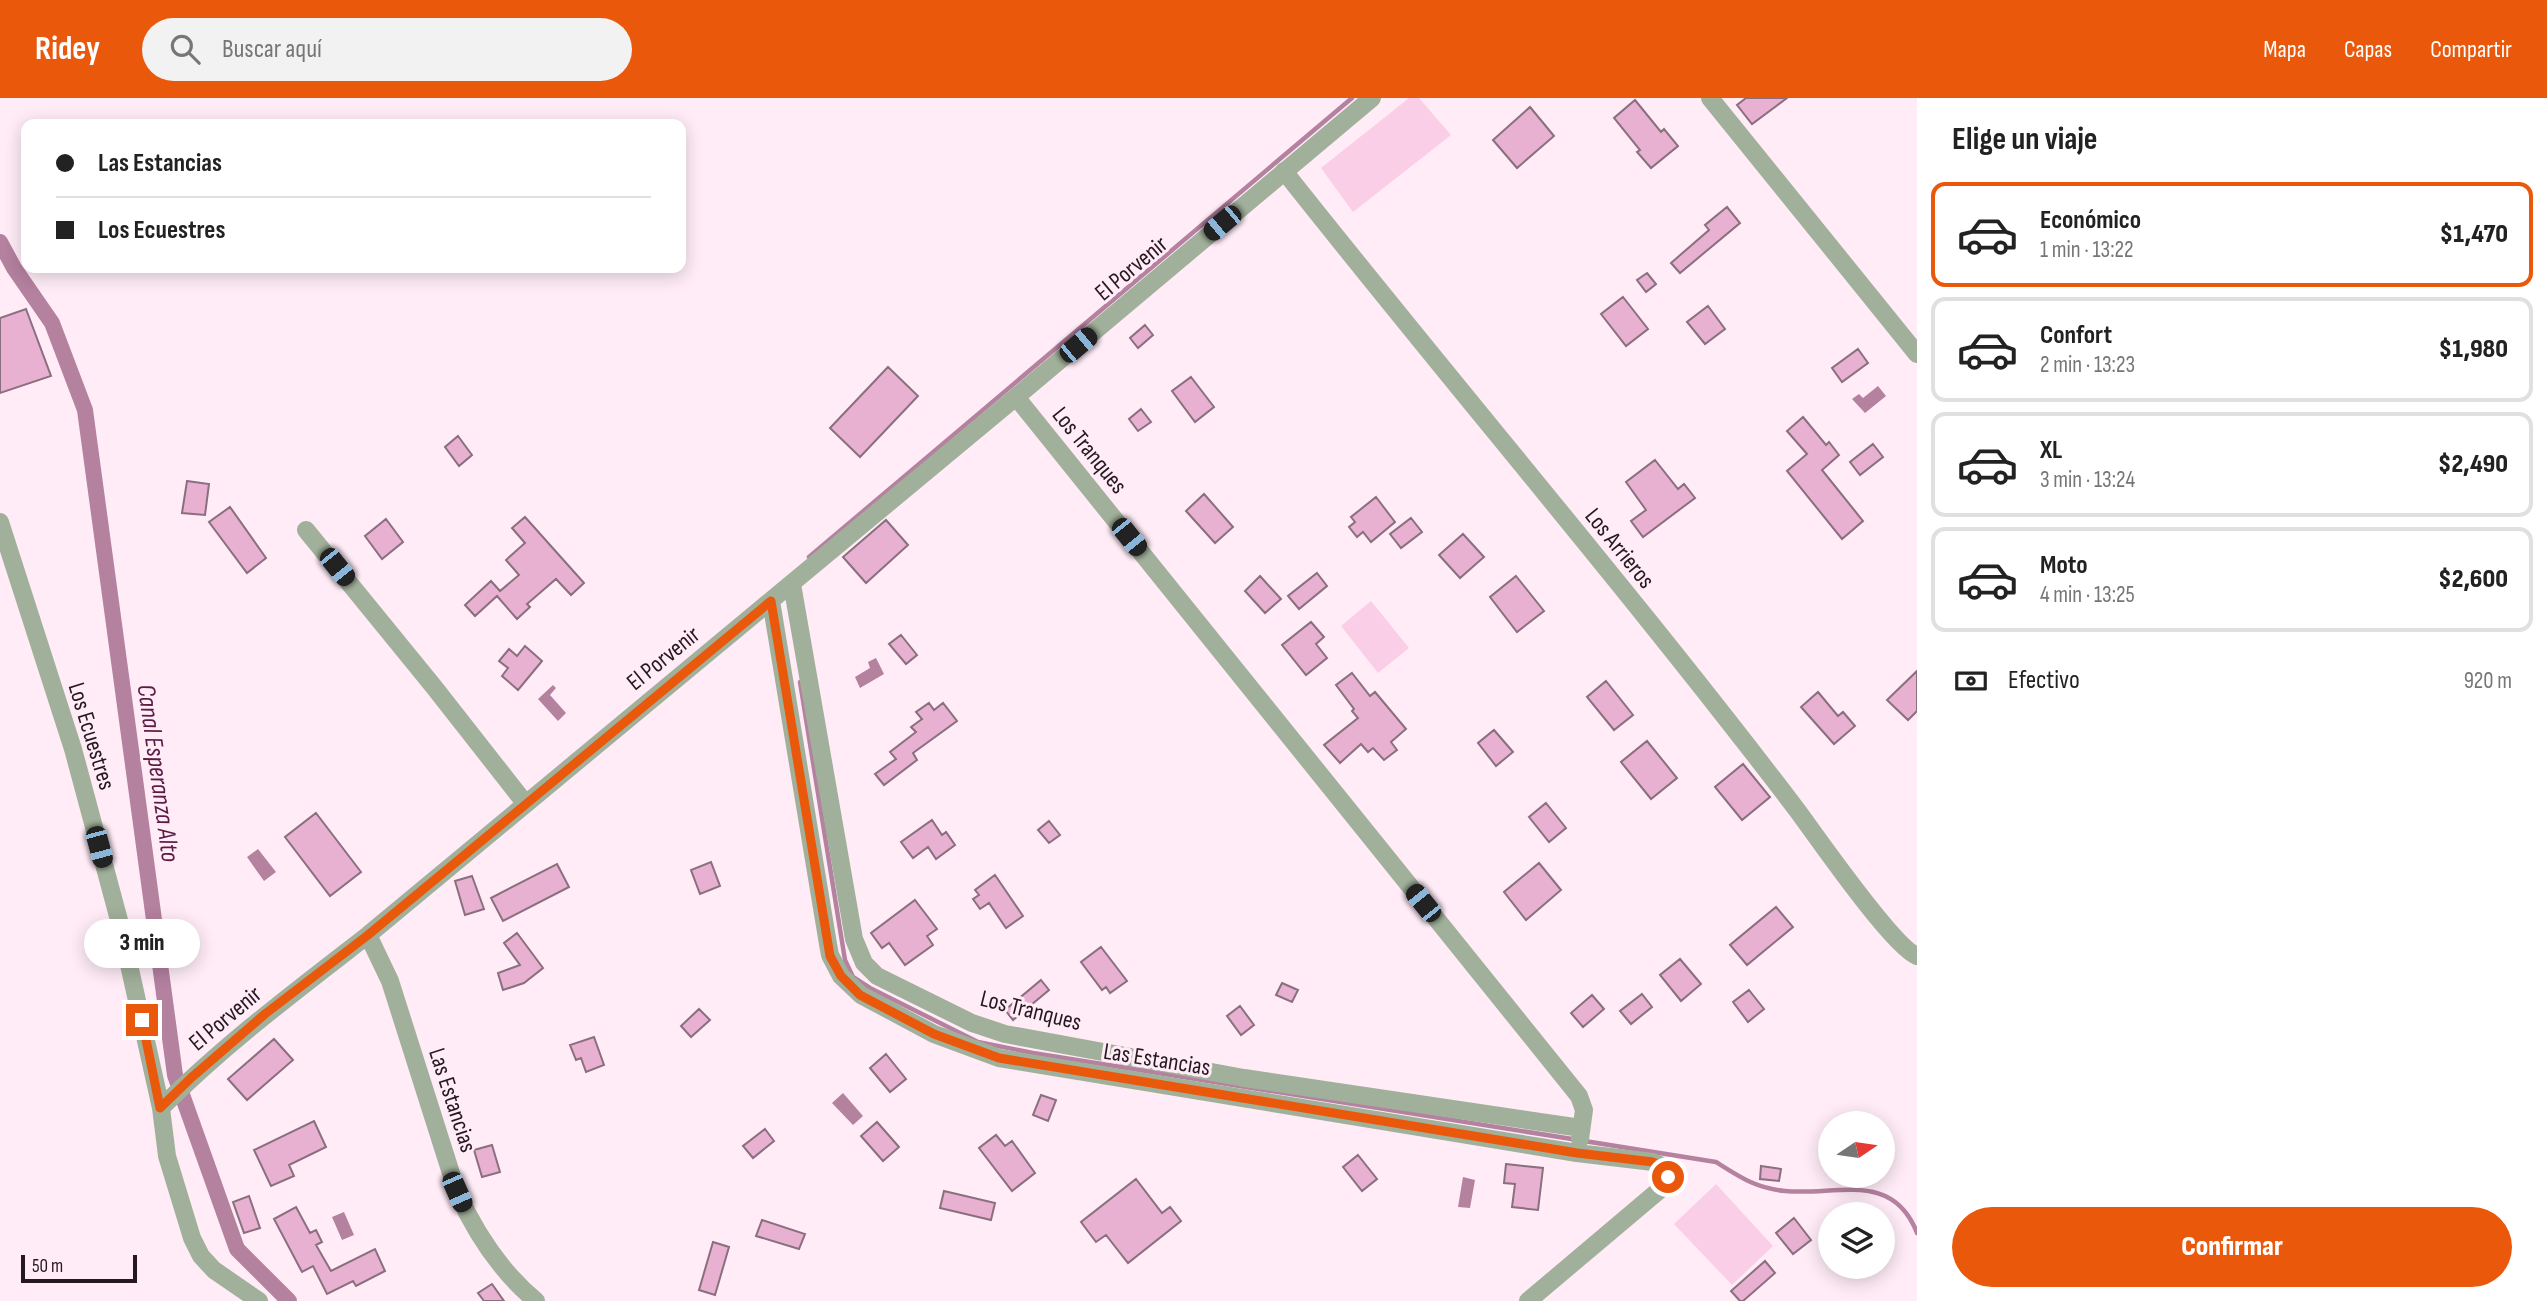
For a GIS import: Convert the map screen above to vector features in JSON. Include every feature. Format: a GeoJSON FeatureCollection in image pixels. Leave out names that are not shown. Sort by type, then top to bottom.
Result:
{"type":"FeatureCollection","features":[{"type":"Feature","properties":{"kind":"street","name":"El Porvenir"},"geometry":{"type":"LineString","coordinates":[[160,1108],[265,1014],[368,935],[1016,397],[1371,98]]}},
{"type":"Feature","properties":{"kind":"street"},"geometry":{"type":"LineString","coordinates":[[1710,98],[1917,354]]}},
{"type":"Feature","properties":{"kind":"street","name":"Los Arrieros"},"geometry":{"type":"LineString","coordinates":[[1284,172],[1739,733],[1868,905],[1906,950],[1917,956]]}},
{"type":"Feature","properties":{"kind":"street","name":"Los Tranques"},"geometry":{"type":"LineString","coordinates":[[1016,397],[1579,1096],[1584,1111],[1577,1153]]}},
{"type":"Feature","properties":{"kind":"street","name":"Los Ecuestres"},"geometry":{"type":"LineString","coordinates":[[0,522],[3,544],[73,749],[119,920],[160,1108]]}},
{"type":"Feature","properties":{"kind":"street"},"geometry":{"type":"LineString","coordinates":[[306,530],[525,803]]}},
{"type":"Feature","properties":{"kind":"street","name":"Los Tranques"},"geometry":{"type":"LineString","coordinates":[[792,583],[854,939],[859,955],[877,976],[972,1023],[1005,1034],[1244,1078],[1581,1128]]}},
{"type":"Feature","properties":{"kind":"street","name":"Las Estancias"},"geometry":{"type":"LineString","coordinates":[[771,601],[830,956],[841,976],[860,995],[952,1041],[999,1058],[1577,1153],[1659,1164],[1668,1173],[1666,1183],[1528,1301]]}},
{"type":"Feature","properties":{"kind":"street","name":"Las Estancias"},"geometry":{"type":"LineString","coordinates":[[368,935],[390,981],[457,1192],[466,1212],[501,1266],[536,1301]]}},
{"type":"Feature","properties":{"kind":"street"},"geometry":{"type":"LineString","coordinates":[[1047,1066],[1052,1043]]}},
{"type":"Feature","properties":{"kind":"street"},"geometry":{"type":"LineString","coordinates":[[160,1108],[166,1156],[196,1247],[214,1270],[259,1301]]}},
{"type":"Feature","properties":{"kind":"shaded area"},"geometry":{"type":"Polygon","coordinates":[[[1409,98],[1419,98],[1451,135],[1353,212],[1321,168],[1409,98]]]}},
{"type":"Feature","properties":{"kind":"shaded area"},"geometry":{"type":"Polygon","coordinates":[[[1878,386],[1886,396],[1865,413],[1852,399],[1859,394],[1863,398],[1878,386]]]}},
{"type":"Feature","properties":{"kind":"shaded area"},"geometry":{"type":"Polygon","coordinates":[[[1371,601],[1409,648],[1378,673],[1341,626],[1371,601]]]}},
{"type":"Feature","properties":{"kind":"shaded area"},"geometry":{"type":"Polygon","coordinates":[[[876,658],[884,674],[860,688],[855,677],[870,668],[868,662],[876,658]]]}},
{"type":"Feature","properties":{"kind":"shaded area"},"geometry":{"type":"Polygon","coordinates":[[[553,685],[556,688],[550,695],[566,713],[558,721],[538,699],[553,685]]]}},
{"type":"Feature","properties":{"kind":"shaded area"},"geometry":{"type":"Polygon","coordinates":[[[258,849],[276,872],[264,881],[247,857],[258,849]]]}},
{"type":"Feature","properties":{"kind":"shaded area"},"geometry":{"type":"Polygon","coordinates":[[[843,1093],[863,1116],[853,1125],[832,1103],[843,1093]]]}},
{"type":"Feature","properties":{"kind":"shaded area"},"geometry":{"type":"Polygon","coordinates":[[[1463,1177],[1475,1180],[1470,1208],[1458,1207],[1463,1177]]]}},
{"type":"Feature","properties":{"kind":"shaded area"},"geometry":{"type":"Polygon","coordinates":[[[1716,1184],[1773,1246],[1732,1285],[1674,1224],[1716,1184]]]}},
{"type":"Feature","properties":{"kind":"shaded area"},"geometry":{"type":"Polygon","coordinates":[[[344,1212],[354,1235],[342,1240],[332,1217],[344,1212]]]}},
{"type":"Feature","properties":{"kind":"building"},"geometry":{"type":"Polygon","coordinates":[[[1746,98],[1787,98],[1752,124],[1737,105],[1746,98]]]}},
{"type":"Feature","properties":{"kind":"building"},"geometry":{"type":"Polygon","coordinates":[[[1635,100],[1661,132],[1664,129],[1678,146],[1651,168],[1614,118],[1635,100]]]}},
{"type":"Feature","properties":{"kind":"building"},"geometry":{"type":"Polygon","coordinates":[[[1530,107],[1554,136],[1517,168],[1493,140],[1530,107]]]}},
{"type":"Feature","properties":{"kind":"building"},"geometry":{"type":"Polygon","coordinates":[[[1727,207],[1740,223],[1680,273],[1671,263],[1709,230],[1705,225],[1727,207]]]}},
{"type":"Feature","properties":{"kind":"building"},"geometry":{"type":"Polygon","coordinates":[[[1647,273],[1656,284],[1646,292],[1637,280],[1647,273]]]}},
{"type":"Feature","properties":{"kind":"building"},"geometry":{"type":"Polygon","coordinates":[[[1623,297],[1648,329],[1626,346],[1601,314],[1623,297]]]}},
{"type":"Feature","properties":{"kind":"building"},"geometry":{"type":"Polygon","coordinates":[[[1708,306],[1725,329],[1705,344],[1687,322],[1708,306]]]}},
{"type":"Feature","properties":{"kind":"building"},"geometry":{"type":"Polygon","coordinates":[[[26,309],[51,376],[0,393],[0,318],[26,309]]]}},
{"type":"Feature","properties":{"kind":"building"},"geometry":{"type":"Polygon","coordinates":[[[1145,325],[1153,335],[1138,348],[1130,338],[1145,325]]]}},
{"type":"Feature","properties":{"kind":"building"},"geometry":{"type":"Polygon","coordinates":[[[1858,349],[1868,363],[1842,382],[1832,368],[1858,349]]]}},
{"type":"Feature","properties":{"kind":"building"},"geometry":{"type":"Polygon","coordinates":[[[888,367],[918,396],[860,457],[830,428],[888,367]]]}},
{"type":"Feature","properties":{"kind":"building"},"geometry":{"type":"Polygon","coordinates":[[[1191,377],[1214,407],[1195,422],[1172,391],[1191,377]]]}},
{"type":"Feature","properties":{"kind":"building"},"geometry":{"type":"Polygon","coordinates":[[[1141,409],[1151,422],[1138,431],[1129,419],[1141,409]]]}},
{"type":"Feature","properties":{"kind":"building"},"geometry":{"type":"Polygon","coordinates":[[[1803,417],[1826,445],[1829,442],[1839,455],[1822,470],[1863,521],[1842,539],[1787,471],[1807,454],[1787,431],[1803,417]]]}},
{"type":"Feature","properties":{"kind":"building"},"geometry":{"type":"Polygon","coordinates":[[[458,436],[472,455],[459,466],[445,447],[458,436]]]}},
{"type":"Feature","properties":{"kind":"building"},"geometry":{"type":"Polygon","coordinates":[[[1873,444],[1883,457],[1860,475],[1850,462],[1873,444]]]}},
{"type":"Feature","properties":{"kind":"building"},"geometry":{"type":"Polygon","coordinates":[[[1655,460],[1678,489],[1684,484],[1695,498],[1643,537],[1631,521],[1646,510],[1626,482],[1655,460]]]}},
{"type":"Feature","properties":{"kind":"building"},"geometry":{"type":"Polygon","coordinates":[[[187,481],[209,484],[205,515],[182,513],[187,481]]]}},
{"type":"Feature","properties":{"kind":"building"},"geometry":{"type":"Polygon","coordinates":[[[1204,494],[1233,527],[1215,543],[1186,511],[1204,494]]]}},
{"type":"Feature","properties":{"kind":"building"},"geometry":{"type":"Polygon","coordinates":[[[1376,497],[1395,522],[1371,542],[1363,532],[1357,537],[1349,527],[1355,522],[1351,517],[1376,497]]]}},
{"type":"Feature","properties":{"kind":"building"},"geometry":{"type":"Polygon","coordinates":[[[230,507],[266,558],[247,573],[209,522],[230,507]]]}},
{"type":"Feature","properties":{"kind":"building"},"geometry":{"type":"Polygon","coordinates":[[[525,517],[584,583],[571,595],[556,579],[527,604],[530,607],[517,619],[497,596],[475,616],[465,605],[491,581],[500,591],[519,575],[506,560],[525,543],[512,528],[525,517]]]}},
{"type":"Feature","properties":{"kind":"building"},"geometry":{"type":"Polygon","coordinates":[[[1411,518],[1422,532],[1401,548],[1390,534],[1411,518]]]}},
{"type":"Feature","properties":{"kind":"building"},"geometry":{"type":"Polygon","coordinates":[[[386,519],[403,542],[382,559],[365,536],[386,519]]]}},
{"type":"Feature","properties":{"kind":"building"},"geometry":{"type":"Polygon","coordinates":[[[886,520],[908,545],[866,583],[843,557],[886,520]]]}},
{"type":"Feature","properties":{"kind":"building"},"geometry":{"type":"Polygon","coordinates":[[[1463,534],[1484,557],[1460,578],[1439,555],[1463,534]]]}},
{"type":"Feature","properties":{"kind":"building"},"geometry":{"type":"Polygon","coordinates":[[[1317,573],[1327,586],[1299,609],[1288,596],[1317,573]]]}},
{"type":"Feature","properties":{"kind":"building"},"geometry":{"type":"Polygon","coordinates":[[[1260,576],[1281,599],[1265,613],[1245,591],[1260,576]]]}},
{"type":"Feature","properties":{"kind":"building"},"geometry":{"type":"Polygon","coordinates":[[[1516,576],[1544,611],[1517,632],[1490,597],[1516,576]]]}},
{"type":"Feature","properties":{"kind":"building"},"geometry":{"type":"Polygon","coordinates":[[[1311,622],[1324,637],[1316,644],[1327,658],[1306,675],[1282,645],[1311,622]]]}},
{"type":"Feature","properties":{"kind":"building"},"geometry":{"type":"Polygon","coordinates":[[[901,635],[917,655],[906,664],[889,644],[901,635]]]}},
{"type":"Feature","properties":{"kind":"building"},"geometry":{"type":"Polygon","coordinates":[[[525,646],[542,661],[518,690],[502,676],[508,668],[499,661],[509,649],[517,656],[525,646]]]}},
{"type":"Feature","properties":{"kind":"building"},"geometry":{"type":"Polygon","coordinates":[[[1917,671],[1917,711],[1908,720],[1887,700],[1917,671]]]}},
{"type":"Feature","properties":{"kind":"building"},"geometry":{"type":"Polygon","coordinates":[[[1352,673],[1370,696],[1375,692],[1406,729],[1391,742],[1397,750],[1384,760],[1373,748],[1368,752],[1361,744],[1340,763],[1324,745],[1358,718],[1336,685],[1352,673]]]}},
{"type":"Feature","properties":{"kind":"building"},"geometry":{"type":"Polygon","coordinates":[[[1606,681],[1633,715],[1614,730],[1587,697],[1606,681]]]}},
{"type":"Feature","properties":{"kind":"building"},"geometry":{"type":"Polygon","coordinates":[[[1818,692],[1838,716],[1843,712],[1855,726],[1834,744],[1801,707],[1818,692]]]}},
{"type":"Feature","properties":{"kind":"building"},"geometry":{"type":"Polygon","coordinates":[[[929,703],[934,710],[943,703],[957,721],[913,753],[917,760],[884,785],[875,774],[896,759],[890,752],[916,732],[911,727],[922,719],[916,712],[929,703]]]}},
{"type":"Feature","properties":{"kind":"building"},"geometry":{"type":"Polygon","coordinates":[[[1494,730],[1513,752],[1496,766],[1478,743],[1494,730]]]}},
{"type":"Feature","properties":{"kind":"building"},"geometry":{"type":"Polygon","coordinates":[[[1647,741],[1677,778],[1651,799],[1621,762],[1647,741]]]}},
{"type":"Feature","properties":{"kind":"building"},"geometry":{"type":"Polygon","coordinates":[[[1743,764],[1770,797],[1742,820],[1715,787],[1743,764]]]}},
{"type":"Feature","properties":{"kind":"building"},"geometry":{"type":"Polygon","coordinates":[[[1546,803],[1566,828],[1549,842],[1529,817],[1546,803]]]}},
{"type":"Feature","properties":{"kind":"building"},"geometry":{"type":"Polygon","coordinates":[[[316,813],[361,872],[330,896],[285,837],[316,813]]]}},
{"type":"Feature","properties":{"kind":"building"},"geometry":{"type":"Polygon","coordinates":[[[932,820],[942,835],[946,832],[955,845],[936,859],[928,847],[913,858],[901,842],[932,820]]]}},
{"type":"Feature","properties":{"kind":"building"},"geometry":{"type":"Polygon","coordinates":[[[1049,821],[1060,835],[1049,843],[1038,830],[1049,821]]]}},
{"type":"Feature","properties":{"kind":"building"},"geometry":{"type":"Polygon","coordinates":[[[711,862],[720,886],[700,894],[691,870],[711,862]]]}},
{"type":"Feature","properties":{"kind":"building"},"geometry":{"type":"Polygon","coordinates":[[[1539,863],[1561,890],[1526,920],[1504,892],[1539,863]]]}},
{"type":"Feature","properties":{"kind":"building"},"geometry":{"type":"Polygon","coordinates":[[[557,864],[569,887],[503,921],[491,898],[557,864]]]}},
{"type":"Feature","properties":{"kind":"building"},"geometry":{"type":"Polygon","coordinates":[[[995,875],[1023,916],[1006,928],[989,903],[980,909],[973,899],[979,895],[975,890],[995,875]]]}},
{"type":"Feature","properties":{"kind":"building"},"geometry":{"type":"Polygon","coordinates":[[[472,876],[484,909],[465,915],[455,881],[472,876]]]}},
{"type":"Feature","properties":{"kind":"building"},"geometry":{"type":"Polygon","coordinates":[[[915,900],[937,929],[927,936],[933,945],[905,965],[889,943],[882,948],[871,933],[915,900]]]}},
{"type":"Feature","properties":{"kind":"building"},"geometry":{"type":"Polygon","coordinates":[[[1776,907],[1793,927],[1747,965],[1730,945],[1776,907]]]}},
{"type":"Feature","properties":{"kind":"building"},"geometry":{"type":"Polygon","coordinates":[[[517,933],[543,968],[524,983],[503,990],[498,973],[520,965],[504,943],[517,933]]]}},
{"type":"Feature","properties":{"kind":"building"},"geometry":{"type":"Polygon","coordinates":[[[1101,947],[1127,981],[1110,993],[1106,987],[1102,990],[1081,962],[1101,947]]]}},
{"type":"Feature","properties":{"kind":"building"},"geometry":{"type":"Polygon","coordinates":[[[1680,959],[1701,984],[1681,1001],[1660,975],[1680,959]]]}},
{"type":"Feature","properties":{"kind":"building"},"geometry":{"type":"Polygon","coordinates":[[[1041,980],[1049,990],[1013,1020],[1005,1010],[1041,980]]]}},
{"type":"Feature","properties":{"kind":"building"},"geometry":{"type":"Polygon","coordinates":[[[1282,983],[1298,990],[1292,1002],[1276,995],[1282,983]]]}},
{"type":"Feature","properties":{"kind":"building"},"geometry":{"type":"Polygon","coordinates":[[[1749,990],[1764,1009],[1748,1022],[1733,1002],[1749,990]]]}},
{"type":"Feature","properties":{"kind":"building"},"geometry":{"type":"Polygon","coordinates":[[[1642,994],[1652,1007],[1631,1024],[1620,1011],[1642,994]]]}},
{"type":"Feature","properties":{"kind":"building"},"geometry":{"type":"Polygon","coordinates":[[[1592,995],[1604,1009],[1583,1027],[1571,1013],[1592,995]]]}},
{"type":"Feature","properties":{"kind":"building"},"geometry":{"type":"Polygon","coordinates":[[[1240,1006],[1254,1025],[1241,1035],[1227,1016],[1240,1006]]]}},
{"type":"Feature","properties":{"kind":"building"},"geometry":{"type":"Polygon","coordinates":[[[699,1009],[710,1020],[691,1037],[681,1026],[699,1009]]]}},
{"type":"Feature","properties":{"kind":"building"},"geometry":{"type":"Polygon","coordinates":[[[594,1037],[604,1065],[586,1072],[581,1058],[576,1060],[570,1045],[594,1037]]]}},
{"type":"Feature","properties":{"kind":"building"},"geometry":{"type":"Polygon","coordinates":[[[274,1039],[293,1060],[247,1100],[228,1079],[274,1039]]]}},
{"type":"Feature","properties":{"kind":"building"},"geometry":{"type":"Polygon","coordinates":[[[886,1054],[906,1079],[890,1092],[870,1068],[886,1054]]]}},
{"type":"Feature","properties":{"kind":"building"},"geometry":{"type":"Polygon","coordinates":[[[1041,1095],[1056,1100],[1048,1121],[1033,1115],[1041,1095]]]}},
{"type":"Feature","properties":{"kind":"building"},"geometry":{"type":"Polygon","coordinates":[[[314,1121],[326,1147],[289,1165],[294,1176],[271,1186],[254,1150],[314,1121]]]}},
{"type":"Feature","properties":{"kind":"building"},"geometry":{"type":"Polygon","coordinates":[[[877,1122],[899,1147],[883,1161],[861,1136],[877,1122]]]}},
{"type":"Feature","properties":{"kind":"building"},"geometry":{"type":"Polygon","coordinates":[[[765,1129],[774,1141],[753,1158],[743,1146],[765,1129]]]}},
{"type":"Feature","properties":{"kind":"building"},"geometry":{"type":"Polygon","coordinates":[[[996,1135],[1005,1146],[1012,1141],[1035,1173],[1012,1191],[979,1148],[996,1135]]]}},
{"type":"Feature","properties":{"kind":"building"},"geometry":{"type":"Polygon","coordinates":[[[492,1145],[500,1172],[482,1177],[474,1150],[492,1145]]]}},
{"type":"Feature","properties":{"kind":"building"},"geometry":{"type":"Polygon","coordinates":[[[1358,1155],[1377,1179],[1362,1191],[1343,1167],[1358,1155]]]}},
{"type":"Feature","properties":{"kind":"building"},"geometry":{"type":"Polygon","coordinates":[[[1506,1164],[1543,1168],[1538,1210],[1512,1207],[1515,1184],[1504,1183],[1506,1164]]]}},
{"type":"Feature","properties":{"kind":"building"},"geometry":{"type":"Polygon","coordinates":[[[1761,1166],[1781,1169],[1779,1181],[1760,1179],[1761,1166]]]}},
{"type":"Feature","properties":{"kind":"building"},"geometry":{"type":"Polygon","coordinates":[[[1136,1179],[1162,1213],[1170,1207],[1181,1221],[1128,1263],[1106,1235],[1096,1242],[1081,1222],[1136,1179]]]}},
{"type":"Feature","properties":{"kind":"building"},"geometry":{"type":"Polygon","coordinates":[[[944,1191],[995,1203],[991,1220],[940,1208],[944,1191]]]}},
{"type":"Feature","properties":{"kind":"building"},"geometry":{"type":"Polygon","coordinates":[[[249,1196],[260,1228],[244,1233],[233,1202],[249,1196]]]}},
{"type":"Feature","properties":{"kind":"building"},"geometry":{"type":"Polygon","coordinates":[[[296,1207],[310,1233],[316,1230],[322,1242],[316,1245],[331,1271],[375,1249],[385,1271],[356,1286],[353,1281],[327,1294],[313,1266],[302,1272],[274,1219],[296,1207]]]}},
{"type":"Feature","properties":{"kind":"building"},"geometry":{"type":"Polygon","coordinates":[[[1794,1218],[1811,1240],[1793,1254],[1776,1233],[1794,1218]]]}},
{"type":"Feature","properties":{"kind":"building"},"geometry":{"type":"Polygon","coordinates":[[[762,1220],[805,1234],[799,1249],[756,1236],[762,1220]]]}},
{"type":"Feature","properties":{"kind":"building"},"geometry":{"type":"Polygon","coordinates":[[[713,1242],[729,1247],[715,1295],[699,1290],[713,1242]]]}},
{"type":"Feature","properties":{"kind":"building"},"geometry":{"type":"Polygon","coordinates":[[[1765,1261],[1775,1273],[1740,1301],[1731,1291],[1765,1261]]]}},
{"type":"Feature","properties":{"kind":"building"},"geometry":{"type":"Polygon","coordinates":[[[492,1284],[504,1301],[484,1301],[478,1293],[492,1284]]]}},
{"type":"Feature","properties":{"kind":"waterway"},"geometry":{"type":"LineString","coordinates":[[809,557],[1352,98]]}},
{"type":"Feature","properties":{"kind":"waterway","name":"Canal Esperanza Alto"},"geometry":{"type":"LineString","coordinates":[[0,242],[14,268],[52,323],[85,410],[175,1075],[237,1249],[289,1301]]}},
{"type":"Feature","properties":{"kind":"waterway"},"geometry":{"type":"LineString","coordinates":[[800,682],[845,960],[853,977],[978,1042],[1716,1162],[1748,1181],[1774,1190],[1861,1190],[1878,1193],[1907,1213],[1917,1233]]}},
{"type":"Feature","properties":{"kind":"route"},"geometry":{"type":"LineString","coordinates":[[142,1020],[160,1108],[265,1014],[368,935],[771,601],[830,956],[846,983],[860,995],[934,1034],[999,1058],[1577,1153],[1653,1162],[1667,1170],[1668,1177]]}}]}
